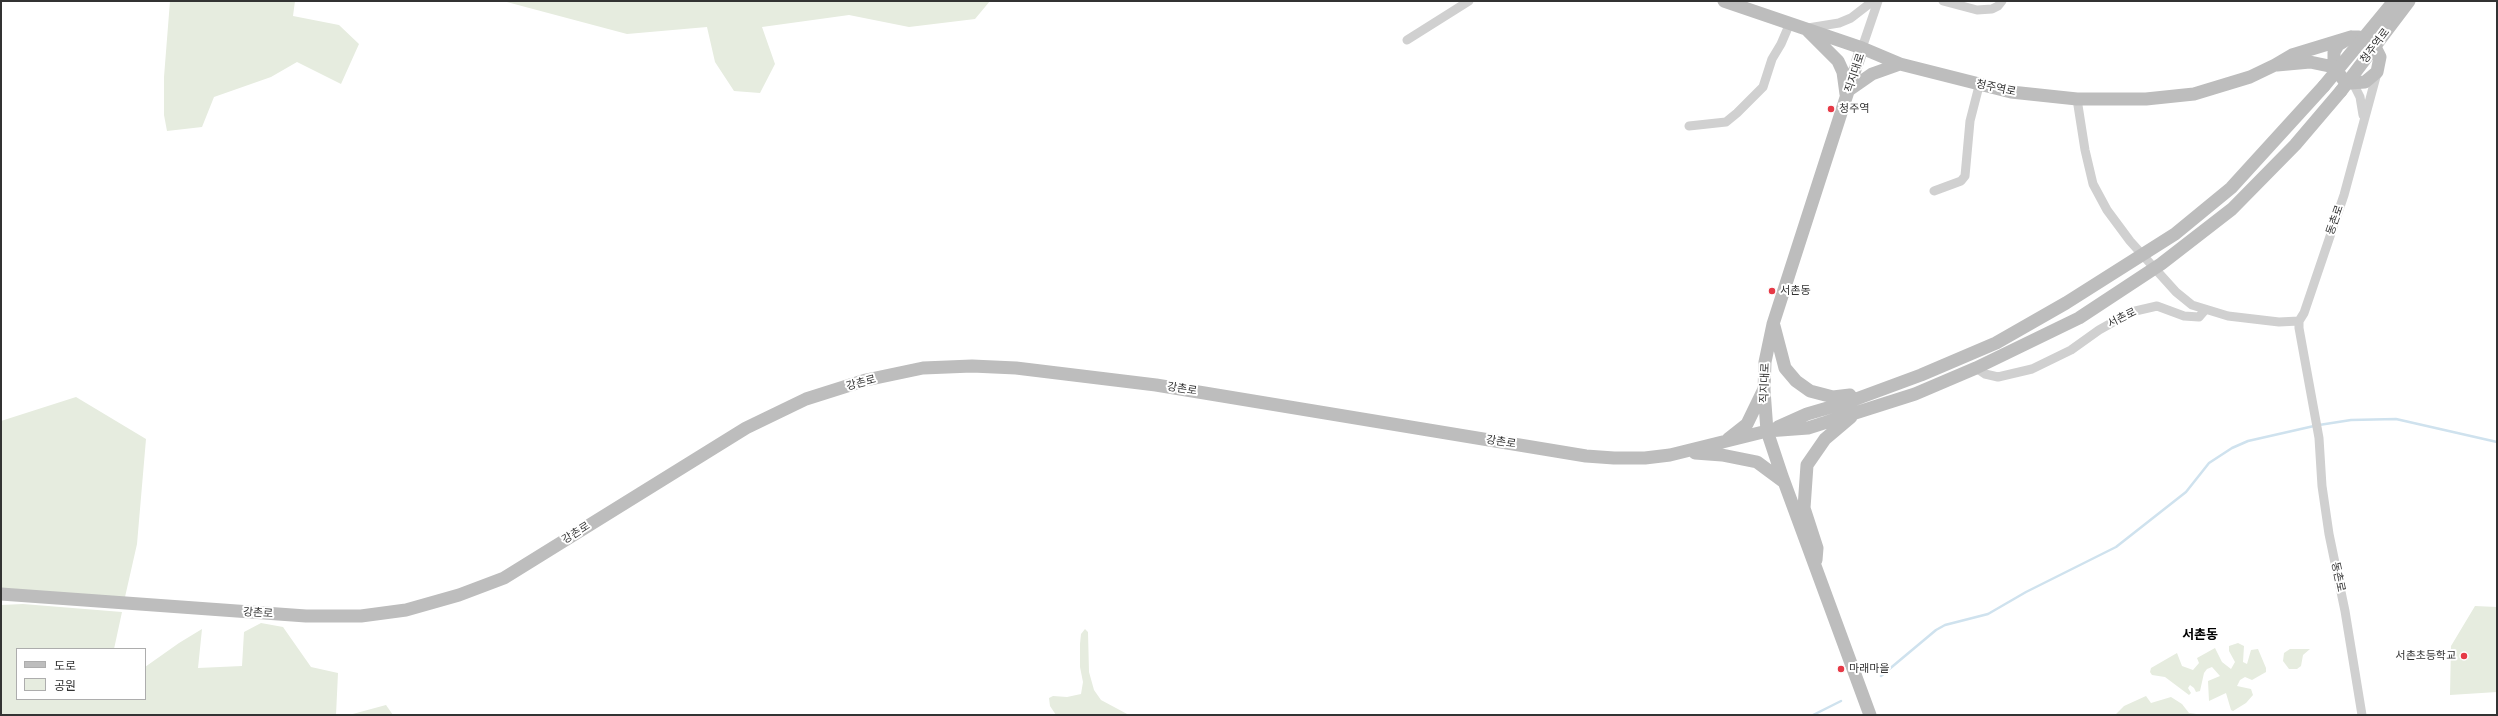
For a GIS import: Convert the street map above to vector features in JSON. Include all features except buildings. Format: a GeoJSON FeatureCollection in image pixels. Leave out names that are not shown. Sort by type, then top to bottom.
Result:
{"type":"FeatureCollection","features":[{"type":"Feature","properties":{"kind":"main road","name":"청주역로"},"geometry":{"type":"LineString","coordinates":[[1724,1],[1862,48],[1900,64],[1979,86],[2011,92],[2077,99],[2146,99],[2194,94],[2250,77],[2292,55],[2351,37]]}},
{"type":"Feature","properties":{"kind":"main road","name":"청주역로"},"geometry":{"type":"LineString","coordinates":[[1878,391],[1996,343],[2066,303],[2175,234],[2231,188],[2324,86],[2394,1]]}},
{"type":"Feature","properties":{"kind":"main road","name":"청주역로"},"geometry":{"type":"LineString","coordinates":[[1767,431],[1808,428],[1915,394],[1976,368],[2079,318],[2154,268],[2232,209],[2295,145],[2341,91],[2409,1]]}},
{"type":"Feature","properties":{"kind":"main road"},"geometry":{"type":"LineString","coordinates":[[1806,28],[1838,61],[1843,72],[1848,94],[1872,74],[1900,64]]}},
{"type":"Feature","properties":{"kind":"main road"},"geometry":{"type":"LineString","coordinates":[[2359,36],[2373,43],[2380,57],[2377,72],[2365,82],[2353,83],[2343,79],[2334,67],[2333,60],[2338,45],[2351,37],[2359,36]]}},
{"type":"Feature","properties":{"kind":"main road","name":"직지대로"},"geometry":{"type":"LineString","coordinates":[[1862,48],[1773,324],[1765,362],[1764,390],[1767,431],[1816,572],[1870,715]]}},
{"type":"Feature","properties":{"kind":"main road"},"geometry":{"type":"LineString","coordinates":[[2275,65],[2310,62],[2334,67]]}},
{"type":"Feature","properties":{"kind":"main road"},"geometry":{"type":"LineString","coordinates":[[1773,324],[1785,368],[1796,381],[1810,391],[1833,397],[1878,391]]}},
{"type":"Feature","properties":{"kind":"main road","name":"강촌로"},"geometry":{"type":"LineString","coordinates":[[1,594],[306,616],[361,616],[406,610],[459,596],[504,578],[740,431],[806,399],[866,380],[923,368],[972,366],[1016,368],[1156,385],[1586,456],[1645,458],[1683,452],[1767,431]]}},
{"type":"Feature","properties":{"kind":"main road"},"geometry":{"type":"LineString","coordinates":[[1724,442],[1747,424],[1764,390]]}},
{"type":"Feature","properties":{"kind":"main road"},"geometry":{"type":"LineString","coordinates":[[1767,431],[1807,414],[1878,391]]}},
{"type":"Feature","properties":{"kind":"main road"},"geometry":{"type":"LineString","coordinates":[[1816,572],[1817,548],[1804,508],[1808,466],[1825,439],[1856,413]]}},
{"type":"Feature","properties":{"kind":"main road"},"geometry":{"type":"LineString","coordinates":[[1683,452],[1722,455],[1757,462],[1784,482]]}},
{"type":"Feature","properties":{"kind":"street"},"geometry":{"type":"LineString","coordinates":[[1407,40],[1469,1]]}},
{"type":"Feature","properties":{"kind":"street"},"geometry":{"type":"LineString","coordinates":[[1806,28],[1839,23],[1851,18],[1873,1]]}},
{"type":"Feature","properties":{"kind":"street"},"geometry":{"type":"LineString","coordinates":[[1862,48],[1878,1]]}},
{"type":"Feature","properties":{"kind":"street"},"geometry":{"type":"LineString","coordinates":[[1943,1],[1992,9],[1998,6],[2002,1]]}},
{"type":"Feature","properties":{"kind":"street"},"geometry":{"type":"LineString","coordinates":[[1689,126],[1726,122],[1737,113],[1762,87],[1772,58],[1782,44],[1790,23]]}},
{"type":"Feature","properties":{"kind":"street","name":"동촌로"},"geometry":{"type":"LineString","coordinates":[[2362,715],[2345,611],[2327,520],[2319,438],[2299,328],[2344,195],[2377,72]]}},
{"type":"Feature","properties":{"kind":"street"},"geometry":{"type":"LineString","coordinates":[[2353,83],[2360,97],[2363,127]]}},
{"type":"Feature","properties":{"kind":"street"},"geometry":{"type":"LineString","coordinates":[[1934,191],[1961,182],[1965,176],[1970,121],[1979,86]]}},
{"type":"Feature","properties":{"kind":"street"},"geometry":{"type":"LineString","coordinates":[[2077,99],[2085,150],[2094,184],[2107,210],[2154,268],[2192,305],[2228,316],[2279,322],[2302,317]]}},
{"type":"Feature","properties":{"kind":"street","name":"서촌로"},"geometry":{"type":"LineString","coordinates":[[1976,368],[1985,374],[1998,376],[2032,369],[2071,350],[2099,330],[2131,312],[2156,306],[2184,316],[2199,317],[2205,310]]}},
{"type":"Feature","properties":{"kind":"green space"},"geometry":{"type":"Polygon","coordinates":[[[170,1],[295,1],[293,16],[339,25],[359,44],[341,84],[297,62],[271,77],[214,97],[202,127],[167,131],[164,115],[164,77],[170,1]]]}},
{"type":"Feature","properties":{"kind":"green space"},"geometry":{"type":"Polygon","coordinates":[[[503,1],[990,1],[975,19],[909,27],[849,15],[762,27],[775,64],[760,93],[734,91],[715,62],[707,27],[627,34],[503,1]]]}},
{"type":"Feature","properties":{"kind":"green space"},"geometry":{"type":"Polygon","coordinates":[[[76,397],[146,439],[137,544],[125,597],[1,589],[1,421],[76,397]]]}},
{"type":"Feature","properties":{"kind":"green space"},"geometry":{"type":"Polygon","coordinates":[[[23,604],[122,612],[114,648],[16,648],[16,700],[146,700],[146,666],[179,643],[202,629],[198,668],[242,666],[244,632],[261,623],[283,627],[311,667],[338,673],[336,715],[1,715],[1,605],[23,604]]]}},
{"type":"Feature","properties":{"kind":"green space"},"geometry":{"type":"Polygon","coordinates":[[[2475,606],[2497,607],[2497,692],[2450,695],[2451,646],[2475,606]]]}},
{"type":"Feature","properties":{"kind":"green space"},"geometry":{"type":"Polygon","coordinates":[[[1085,629],[1088,632],[1089,672],[1094,690],[1101,700],[1129,715],[1056,715],[1050,706],[1049,698],[1053,696],[1067,697],[1081,694],[1083,682],[1080,667],[1080,644],[1081,634],[1085,629]]]}},
{"type":"Feature","properties":{"kind":"green space"},"geometry":{"type":"Polygon","coordinates":[[[2238,643],[2244,646],[2243,662],[2247,664],[2251,650],[2258,649],[2266,668],[2266,672],[2252,680],[2245,677],[2240,680],[2237,686],[2251,689],[2253,695],[2246,703],[2233,711],[2231,710],[2226,693],[2209,701],[2208,681],[2220,676],[2212,667],[2207,669],[2204,673],[2200,691],[2196,692],[2190,685],[2188,688],[2191,693],[2189,695],[2165,677],[2152,675],[2150,672],[2151,668],[2177,653],[2182,666],[2193,670],[2199,663],[2197,658],[2215,648],[2222,662],[2231,669],[2235,662],[2229,651],[2229,646],[2238,643]]]}},
{"type":"Feature","properties":{"kind":"green space"},"geometry":{"type":"Polygon","coordinates":[[[2290,649],[2310,649],[2303,655],[2301,666],[2297,669],[2289,669],[2283,661],[2284,653],[2290,649]]]}},
{"type":"Feature","properties":{"kind":"green space"},"geometry":{"type":"Polygon","coordinates":[[[2146,696],[2151,703],[2171,697],[2182,704],[2189,713],[2204,715],[2115,715],[2124,706],[2146,696]]]}},
{"type":"Feature","properties":{"kind":"green space"},"geometry":{"type":"Polygon","coordinates":[[[386,705],[393,715],[349,715],[386,705]]]}},
{"type":"Feature","properties":{"kind":"waterway"},"geometry":{"type":"LineString","coordinates":[[2319,425],[2351,420],[2396,419],[2497,442]]}},
{"type":"Feature","properties":{"kind":"waterway"},"geometry":{"type":"LineString","coordinates":[[1881,676],[1936,630],[1945,625],[1988,614],[2026,592],[2116,547],[2186,492],[2209,463],[2232,448],[2248,441],[2314,426]]}},
{"type":"Feature","properties":{"kind":"waterway"},"geometry":{"type":"LineString","coordinates":[[1813,715],[1841,701]]}},
{"type":"Feature","properties":{"kind":"place","name":"청주역"},"geometry":{"type":"Point","coordinates":[1831,109]}},
{"type":"Feature","properties":{"kind":"place","name":"서촌동"},"geometry":{"type":"Point","coordinates":[1772,291]}},
{"type":"Feature","properties":{"kind":"place","name":"서촌초등학교"},"geometry":{"type":"Point","coordinates":[2464,656]}},
{"type":"Feature","properties":{"kind":"place","name":"마래마을"},"geometry":{"type":"Point","coordinates":[1841,669]}},
{"type":"Feature","properties":{"kind":"district","name":"서촌동"},"geometry":{"type":"Point","coordinates":[2200,635]}}]}
